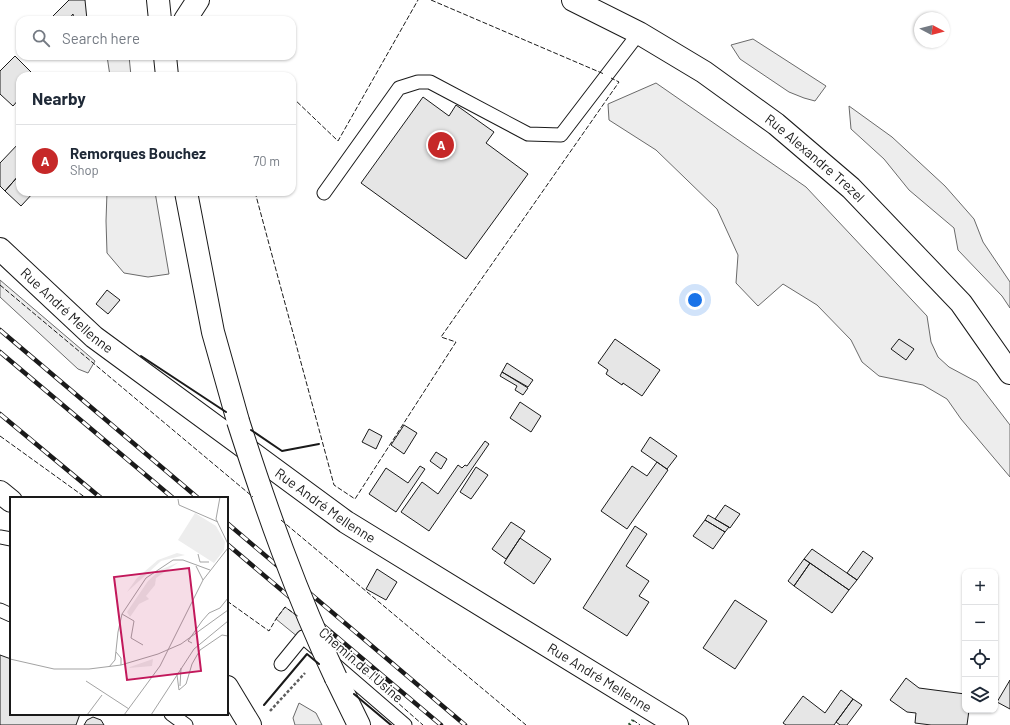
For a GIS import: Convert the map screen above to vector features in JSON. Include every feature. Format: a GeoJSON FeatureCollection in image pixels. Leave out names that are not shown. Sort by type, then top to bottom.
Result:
{"type":"FeatureCollection","features":[{"type":"Feature","properties":{"kind":"street"},"geometry":{"type":"LineString","coordinates":[[158,0],[160,16]]}},
{"type":"Feature","properties":{"kind":"street"},"geometry":{"type":"LineString","coordinates":[[188,16],[198,0]]}},
{"type":"Feature","properties":{"kind":"street","name":"Rue Alexandre Trezel"},"geometry":{"type":"LineString","coordinates":[[573,0],[639,33],[704,72],[776,124],[851,188],[961,303],[1010,373]]}},
{"type":"Feature","properties":{"kind":"street"},"geometry":{"type":"LineString","coordinates":[[165,60],[167,72]]}},
{"type":"Feature","properties":{"kind":"street"},"geometry":{"type":"LineString","coordinates":[[187,196],[213,332],[238,421],[265,505],[285,560],[332,669],[359,725]]}},
{"type":"Feature","properties":{"kind":"street","name":"Rue André Mellenne"},"geometry":{"type":"LineString","coordinates":[[0,249],[94,337],[346,522],[677,725]]}},
{"type":"Feature","properties":{"kind":"street"},"geometry":{"type":"LineString","coordinates":[[0,492],[10,501]]}},
{"type":"Feature","properties":{"kind":"street"},"geometry":{"type":"LineString","coordinates":[[228,690],[250,725]]}},
{"type":"Feature","properties":{"kind":"lane"},"geometry":{"type":"LineString","coordinates":[[324,194],[400,88],[418,82],[430,82],[528,134],[561,135],[639,33]]}},
{"type":"Feature","properties":{"kind":"lane"},"geometry":{"type":"LineString","coordinates":[[0,537],[10,539]]}},
{"type":"Feature","properties":{"kind":"lane"},"geometry":{"type":"LineString","coordinates":[[0,610],[10,614]]}},
{"type":"Feature","properties":{"kind":"lane","name":"Chemin de l'Usine"},"geometry":{"type":"LineString","coordinates":[[281,664],[303,637],[405,725]]}},
{"type":"Feature","properties":{"kind":"lane"},"geometry":{"type":"LineString","coordinates":[[172,715],[186,725]]}},
{"type":"Feature","properties":{"kind":"path"},"geometry":{"type":"LineString","coordinates":[[268,713],[313,665],[332,669]]}},
{"type":"Feature","properties":{"kind":"shaded area"},"geometry":{"type":"Polygon","coordinates":[[[753,39],[826,86],[815,101],[789,92],[740,59],[731,45],[753,39]]]}},
{"type":"Feature","properties":{"kind":"shaded area"},"geometry":{"type":"Polygon","coordinates":[[[108,60],[129,60],[131,72],[109,72],[108,60]]]}},
{"type":"Feature","properties":{"kind":"shaded area"},"geometry":{"type":"Polygon","coordinates":[[[656,83],[806,187],[927,316],[931,342],[938,357],[949,367],[977,382],[1010,425],[1010,477],[961,419],[947,399],[923,385],[879,376],[862,362],[851,340],[817,305],[783,284],[758,306],[736,283],[738,255],[717,209],[656,150],[609,120],[608,104],[656,83]]]}},
{"type":"Feature","properties":{"kind":"shaded area"},"geometry":{"type":"Polygon","coordinates":[[[849,106],[892,137],[945,186],[974,219],[983,242],[1010,282],[1010,308],[1002,296],[958,250],[954,228],[909,190],[884,159],[851,129],[849,106]]]}},
{"type":"Feature","properties":{"kind":"shaded area"},"geometry":{"type":"Polygon","coordinates":[[[107,196],[156,196],[169,274],[148,277],[124,273],[107,253],[107,196]]]}},
{"type":"Feature","properties":{"kind":"shaded area"},"geometry":{"type":"Polygon","coordinates":[[[0,280],[95,361],[88,373],[78,369],[0,297],[0,280]]]}},
{"type":"Feature","properties":{"kind":"shaded area"},"geometry":{"type":"Polygon","coordinates":[[[285,607],[308,624],[298,637],[276,619],[285,607]]]}},
{"type":"Feature","properties":{"kind":"shaded area"},"geometry":{"type":"Polygon","coordinates":[[[299,703],[316,713],[322,725],[295,725],[293,718],[299,703]]]}},
{"type":"Feature","properties":{"kind":"building"},"geometry":{"type":"Polygon","coordinates":[[[69,0],[85,0],[87,16],[73,16],[73,14],[71,16],[53,16],[69,0]]]}},
{"type":"Feature","properties":{"kind":"building"},"geometry":{"type":"Polygon","coordinates":[[[15,56],[16,60],[19,60],[31,72],[16,72],[16,103],[13,106],[0,94],[0,71],[15,56]]]}},
{"type":"Feature","properties":{"kind":"building"},"geometry":{"type":"Polygon","coordinates":[[[423,97],[449,116],[456,105],[494,132],[486,143],[528,174],[466,259],[361,183],[423,97]]]}},
{"type":"Feature","properties":{"kind":"building"},"geometry":{"type":"Polygon","coordinates":[[[16,146],[16,179],[5,191],[0,186],[0,163],[16,146]]]}},
{"type":"Feature","properties":{"kind":"building"},"geometry":{"type":"Polygon","coordinates":[[[16,179],[16,196],[30,196],[21,206],[5,191],[16,179]]]}},
{"type":"Feature","properties":{"kind":"building"},"geometry":{"type":"Polygon","coordinates":[[[107,290],[120,300],[108,314],[96,304],[107,290]]]}},
{"type":"Feature","properties":{"kind":"building"},"geometry":{"type":"Polygon","coordinates":[[[615,339],[660,370],[642,396],[606,374],[608,370],[598,363],[615,339]]]}},
{"type":"Feature","properties":{"kind":"building"},"geometry":{"type":"Polygon","coordinates":[[[899,339],[914,349],[906,360],[891,349],[899,339]]]}},
{"type":"Feature","properties":{"kind":"building"},"geometry":{"type":"Polygon","coordinates":[[[507,363],[533,380],[528,387],[502,372],[507,363]]]}},
{"type":"Feature","properties":{"kind":"building"},"geometry":{"type":"Polygon","coordinates":[[[502,372],[528,388],[523,395],[515,390],[517,386],[500,376],[502,372]]]}},
{"type":"Feature","properties":{"kind":"building"},"geometry":{"type":"Polygon","coordinates":[[[520,402],[541,416],[531,432],[510,418],[520,402]]]}},
{"type":"Feature","properties":{"kind":"building"},"geometry":{"type":"Polygon","coordinates":[[[404,425],[417,433],[404,454],[391,445],[404,425]]]}},
{"type":"Feature","properties":{"kind":"building"},"geometry":{"type":"Polygon","coordinates":[[[369,429],[382,436],[376,449],[362,442],[369,429]]]}},
{"type":"Feature","properties":{"kind":"building"},"geometry":{"type":"Polygon","coordinates":[[[650,437],[677,456],[667,469],[641,451],[650,437]]]}},
{"type":"Feature","properties":{"kind":"building"},"geometry":{"type":"Polygon","coordinates":[[[485,441],[489,444],[429,531],[401,512],[422,482],[438,494],[458,465],[462,468],[465,465],[467,466],[485,441]]]}},
{"type":"Feature","properties":{"kind":"building"},"geometry":{"type":"Polygon","coordinates":[[[436,452],[447,459],[441,469],[430,461],[436,452]]]}},
{"type":"Feature","properties":{"kind":"building"},"geometry":{"type":"Polygon","coordinates":[[[657,462],[668,470],[627,529],[601,511],[632,466],[647,476],[657,462]]]}},
{"type":"Feature","properties":{"kind":"building"},"geometry":{"type":"Polygon","coordinates":[[[420,466],[425,469],[396,512],[369,494],[386,468],[408,483],[420,466]]]}},
{"type":"Feature","properties":{"kind":"building"},"geometry":{"type":"Polygon","coordinates":[[[476,467],[488,475],[471,499],[460,492],[476,467]]]}},
{"type":"Feature","properties":{"kind":"building"},"geometry":{"type":"Polygon","coordinates":[[[725,505],[740,514],[730,528],[715,519],[725,505]]]}},
{"type":"Feature","properties":{"kind":"building"},"geometry":{"type":"Polygon","coordinates":[[[708,515],[729,527],[725,532],[705,520],[708,515]]]}},
{"type":"Feature","properties":{"kind":"building"},"geometry":{"type":"Polygon","coordinates":[[[705,520],[725,532],[713,549],[693,536],[705,520]]]}},
{"type":"Feature","properties":{"kind":"building"},"geometry":{"type":"Polygon","coordinates":[[[511,522],[525,531],[506,559],[492,549],[511,522]]]}},
{"type":"Feature","properties":{"kind":"building"},"geometry":{"type":"Polygon","coordinates":[[[635,526],[647,534],[626,566],[649,581],[639,596],[649,602],[627,636],[583,608],[635,526]]]}},
{"type":"Feature","properties":{"kind":"building"},"geometry":{"type":"Polygon","coordinates":[[[520,538],[551,559],[534,584],[504,563],[520,538]]]}},
{"type":"Feature","properties":{"kind":"building"},"geometry":{"type":"Polygon","coordinates":[[[812,549],[857,580],[849,590],[804,559],[812,549]]]}},
{"type":"Feature","properties":{"kind":"building"},"geometry":{"type":"Polygon","coordinates":[[[863,551],[873,558],[857,580],[847,573],[863,551]]]}},
{"type":"Feature","properties":{"kind":"building"},"geometry":{"type":"Polygon","coordinates":[[[804,559],[810,563],[794,586],[788,581],[804,559]]]}},
{"type":"Feature","properties":{"kind":"building"},"geometry":{"type":"Polygon","coordinates":[[[810,563],[849,590],[832,613],[794,586],[810,563]]]}},
{"type":"Feature","properties":{"kind":"building"},"geometry":{"type":"Polygon","coordinates":[[[377,569],[397,582],[386,600],[366,589],[377,569]]]}},
{"type":"Feature","properties":{"kind":"building"},"geometry":{"type":"Polygon","coordinates":[[[735,600],[767,621],[735,669],[703,648],[735,600]]]}},
{"type":"Feature","properties":{"kind":"building"},"geometry":{"type":"Polygon","coordinates":[[[0,655],[10,659],[10,715],[80,715],[76,725],[0,725],[0,655]]]}},
{"type":"Feature","properties":{"kind":"building"},"geometry":{"type":"Polygon","coordinates":[[[906,678],[919,688],[962,694],[962,713],[969,713],[967,725],[931,725],[915,723],[916,713],[907,712],[890,700],[906,678]]]}},
{"type":"Feature","properties":{"kind":"building"},"geometry":{"type":"Polygon","coordinates":[[[1010,680],[1010,709],[998,703],[1010,680]]]}},
{"type":"Feature","properties":{"kind":"building"},"geometry":{"type":"Polygon","coordinates":[[[841,690],[853,699],[834,725],[786,725],[783,723],[803,696],[825,713],[841,690]]]}},
{"type":"Feature","properties":{"kind":"building"},"geometry":{"type":"Polygon","coordinates":[[[853,699],[862,705],[847,725],[840,725],[836,722],[853,699]]]}},
{"type":"Feature","properties":{"kind":"building"},"geometry":{"type":"Polygon","coordinates":[[[93,717],[101,720],[104,725],[84,725],[87,720],[93,717]]]}},
{"type":"Feature","properties":{"kind":"railway"},"geometry":{"type":"LineString","coordinates":[[0,330],[197,497]]}},
{"type":"Feature","properties":{"kind":"railway"},"geometry":{"type":"LineString","coordinates":[[0,352],[172,497]]}},
{"type":"Feature","properties":{"kind":"railway"},"geometry":{"type":"LineString","coordinates":[[0,414],[100,497]]}},
{"type":"Feature","properties":{"kind":"railway"},"geometry":{"type":"LineString","coordinates":[[228,524],[465,725]]}},
{"type":"Feature","properties":{"kind":"railway"},"geometry":{"type":"LineString","coordinates":[[228,545],[441,725]]}},
{"type":"Feature","properties":{"kind":"hedge"},"geometry":{"type":"LineString","coordinates":[[629,725],[633,720]]}},
{"type":"Feature","properties":{"kind":"fence"},"geometry":{"type":"LineString","coordinates":[[296,101],[338,141],[418,0]]}},
{"type":"Feature","properties":{"kind":"fence"},"geometry":{"type":"LineString","coordinates":[[431,0],[604,74]]}},
{"type":"Feature","properties":{"kind":"fence"},"geometry":{"type":"LineString","coordinates":[[256,196],[334,485],[355,499],[456,342],[441,337],[619,82],[611,78]]}},
{"type":"Feature","properties":{"kind":"fence"},"geometry":{"type":"LineString","coordinates":[[0,285],[253,497]]}},
{"type":"Feature","properties":{"kind":"fence"},"geometry":{"type":"LineString","coordinates":[[0,436],[85,497]]}},
{"type":"Feature","properties":{"kind":"fence"},"geometry":{"type":"LineString","coordinates":[[281,520],[526,725]]}},
{"type":"Feature","properties":{"kind":"fence"},"geometry":{"type":"LineString","coordinates":[[228,602],[269,631],[285,607],[299,617]]}},
{"type":"Feature","properties":{"kind":"fence"},"geometry":{"type":"LineString","coordinates":[[331,644],[423,725]]}},
{"type":"Feature","properties":{"kind":"fence"},"geometry":{"type":"LineString","coordinates":[[633,720],[640,725]]}},
{"type":"Feature","properties":{"kind":"wall"},"geometry":{"type":"LineString","coordinates":[[141,356],[226,412]]}},
{"type":"Feature","properties":{"kind":"wall"},"geometry":{"type":"LineString","coordinates":[[251,430],[282,451],[319,444]]}},
{"type":"Feature","properties":{"kind":"wall"},"geometry":{"type":"LineString","coordinates":[[264,705],[307,654],[319,664]]}},
{"type":"Feature","properties":{"kind":"wall"},"geometry":{"type":"LineString","coordinates":[[354,694],[391,725]]}},
{"type":"Feature","properties":{"kind":"place","name":"Remorques Bouchez"},"geometry":{"type":"Point","coordinates":[441,145]}}]}
